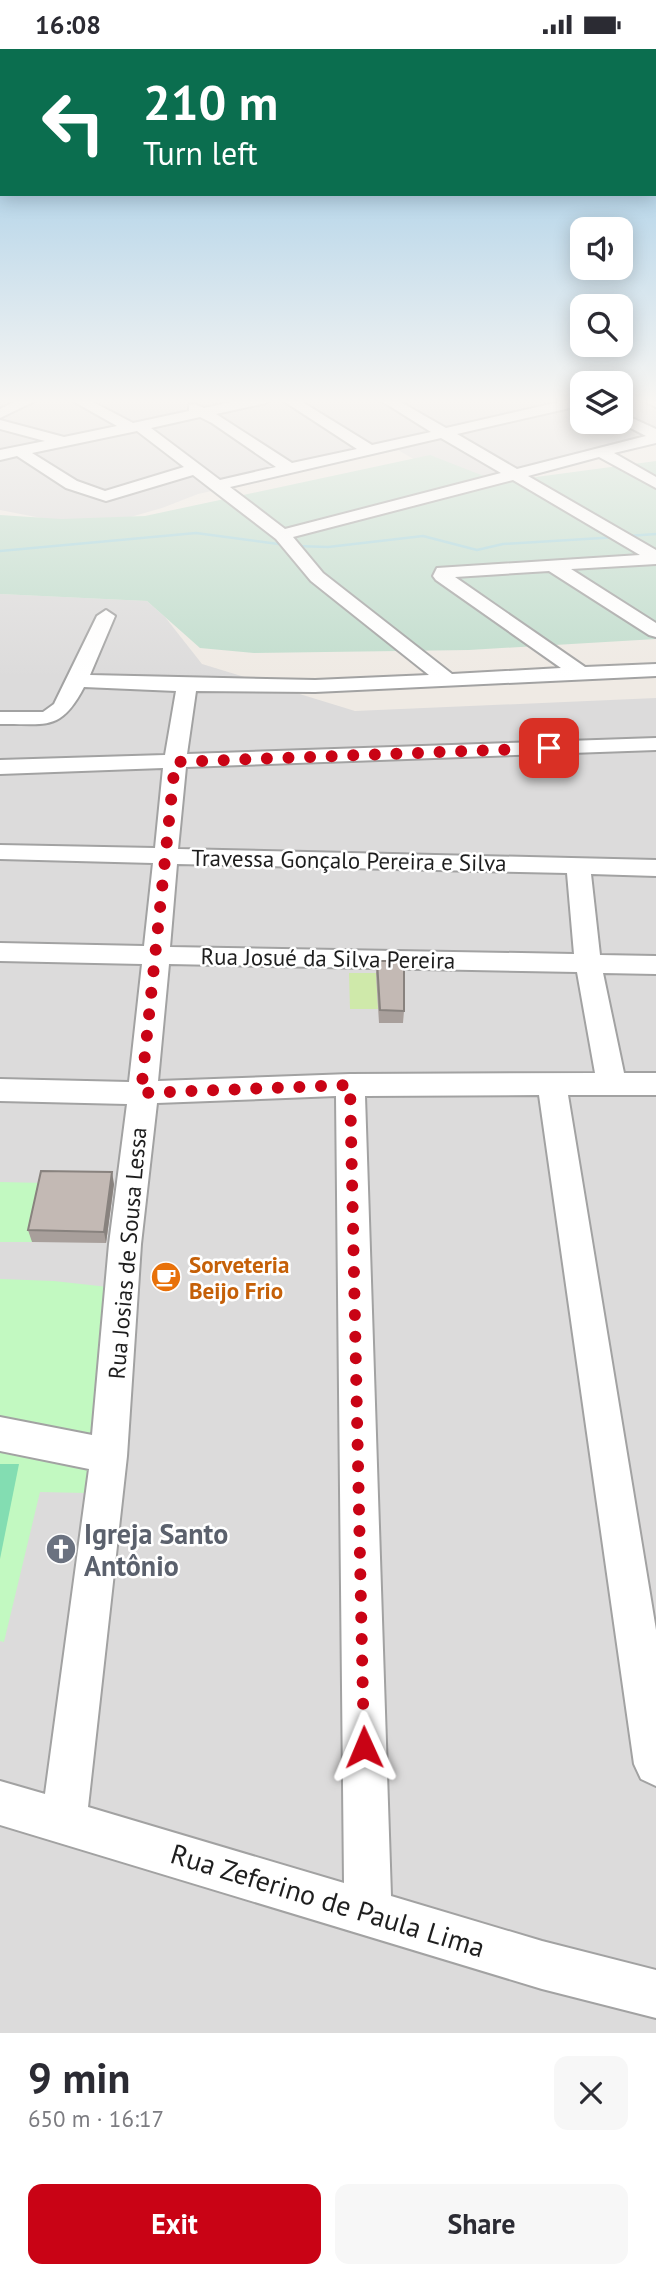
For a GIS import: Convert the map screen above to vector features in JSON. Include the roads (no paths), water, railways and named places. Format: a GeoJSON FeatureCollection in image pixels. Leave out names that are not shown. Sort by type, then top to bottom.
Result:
{"type":"FeatureCollection","features":[{"type":"Feature","properties":{"kind":"street"},"geometry":{"type":"LineString","coordinates":[[90,493],[106,496],[117,493]]}},
{"type":"Feature","properties":{"kind":"street"},"geometry":{"type":"LineString","coordinates":[[228,493],[282,535],[317,577],[448,680]]}},
{"type":"Feature","properties":{"kind":"street"},"geometry":{"type":"LineString","coordinates":[[282,535],[467,493]]}},
{"type":"Feature","properties":{"kind":"street"},"geometry":{"type":"LineString","coordinates":[[553,493],[656,558]]}},
{"type":"Feature","properties":{"kind":"street"},"geometry":{"type":"LineString","coordinates":[[557,493],[656,545]]}},
{"type":"Feature","properties":{"kind":"street"},"geometry":{"type":"LineString","coordinates":[[580,673],[442,576],[443,572],[656,558]]}},
{"type":"Feature","properties":{"kind":"street"},"geometry":{"type":"LineString","coordinates":[[552,565],[656,631]]}},
{"type":"Feature","properties":{"kind":"street"},"geometry":{"type":"LineString","coordinates":[[0,718],[41,717],[59,712],[77,681],[106,616]]}},
{"type":"Feature","properties":{"kind":"street"},"geometry":{"type":"LineString","coordinates":[[77,681],[187,685],[315,685],[656,670]]}},
{"type":"Feature","properties":{"kind":"street","name":"Rua Josias de Sousa Lessa"},"geometry":{"type":"LineString","coordinates":[[64,1821],[109,1456],[125,1244],[134,1184],[175,762],[187,685]]}},
{"type":"Feature","properties":{"kind":"street"},"geometry":{"type":"LineString","coordinates":[[0,767],[656,744]]}},
{"type":"Feature","properties":{"kind":"street","name":"Travessa Gonçalo Pereira e Silva"},"geometry":{"type":"LineString","coordinates":[[0,852],[656,868]]}},
{"type":"Feature","properties":{"kind":"street"},"geometry":{"type":"LineString","coordinates":[[578,866],[588,963],[611,1083]]}},
{"type":"Feature","properties":{"kind":"street","name":"Rua Josué da Silva Pereira"},"geometry":{"type":"LineString","coordinates":[[0,953],[656,965]]}},
{"type":"Feature","properties":{"kind":"street"},"geometry":{"type":"LineString","coordinates":[[552,1083],[656,1764]]}},
{"type":"Feature","properties":{"kind":"street"},"geometry":{"type":"LineString","coordinates":[[0,1090],[141,1093],[350,1085],[656,1084]]}},
{"type":"Feature","properties":{"kind":"street"},"geometry":{"type":"LineString","coordinates":[[350,1085],[368,1912]]}},
{"type":"Feature","properties":{"kind":"street"},"geometry":{"type":"LineString","coordinates":[[0,1434],[109,1456]]}},
{"type":"Feature","properties":{"kind":"street","name":"Rua Zeferino de Paula Lima"},"geometry":{"type":"LineString","coordinates":[[0,1803],[542,1965],[656,1994]]}},
{"type":"Feature","properties":{"kind":"waterway"},"geometry":{"type":"LineString","coordinates":[[0,551],[196,533],[286,545]]}},
{"type":"Feature","properties":{"kind":"waterway"},"geometry":{"type":"LineString","coordinates":[[628,536],[656,534]]}},
{"type":"Feature","properties":{"kind":"waterway"},"geometry":{"type":"LineString","coordinates":[[295,546],[328,547],[423,536],[477,550],[503,544],[618,537]]}},
{"type":"Feature","properties":{"kind":"place","name":"Sorveteria Beijo Frio"},"geometry":{"type":"Point","coordinates":[166,1277]}},
{"type":"Feature","properties":{"kind":"place","name":"Igreja Santo Antônio"},"geometry":{"type":"Point","coordinates":[61,1549]}}]}
